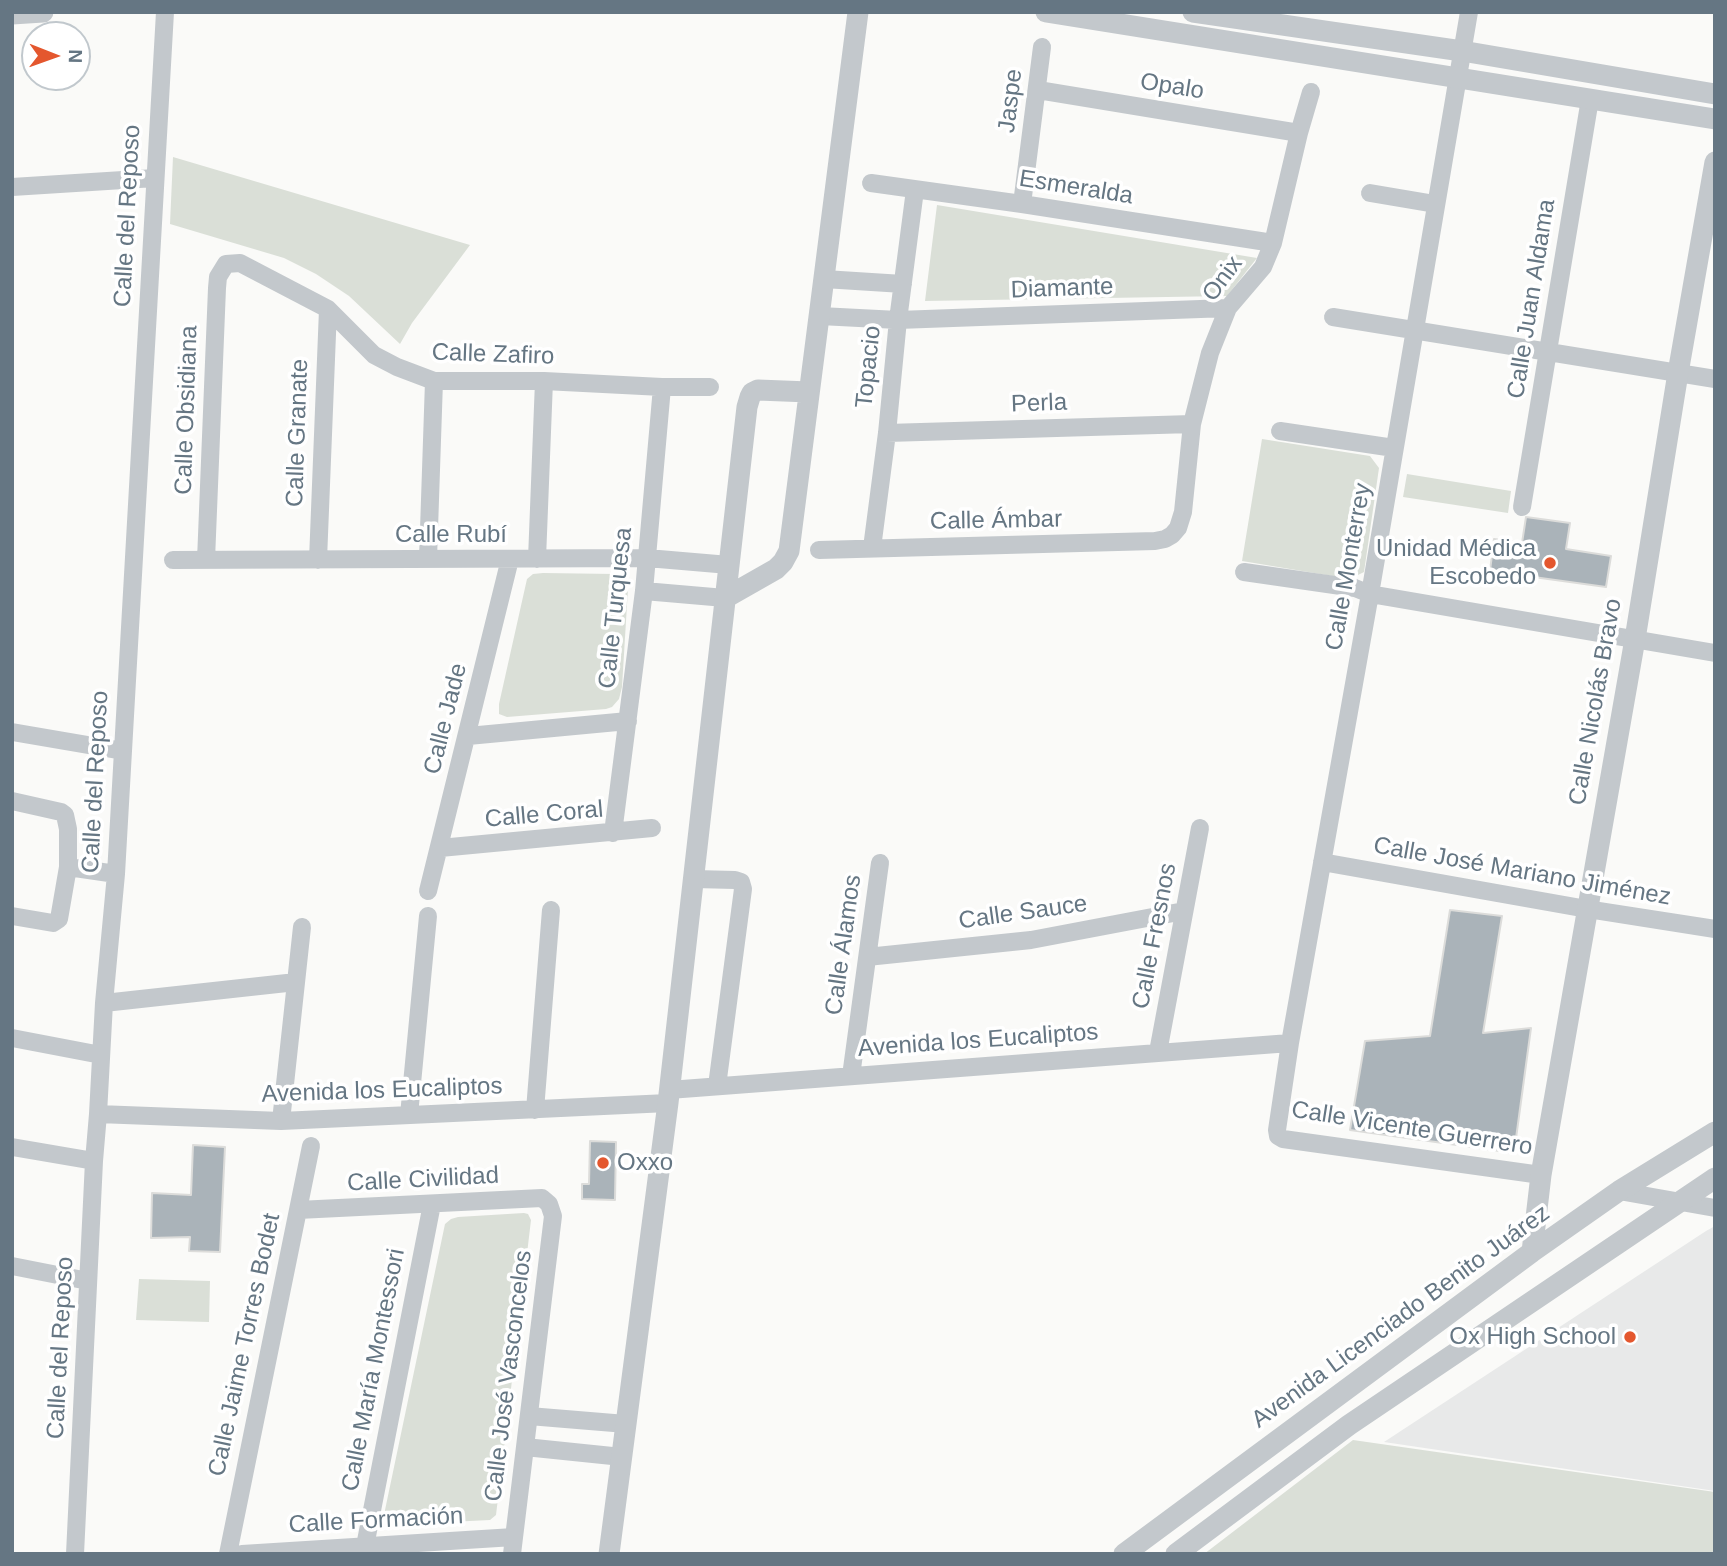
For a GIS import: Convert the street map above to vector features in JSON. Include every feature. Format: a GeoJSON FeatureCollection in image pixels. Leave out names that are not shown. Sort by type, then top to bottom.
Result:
{"type":"FeatureCollection","features":[{"type":"Feature","properties":{"kind":"street"},"geometry":{"type":"LineString","coordinates":[[12,14],[43,12]]}},
{"type":"Feature","properties":{"kind":"street","name":"Calle del Reposo"},"geometry":{"type":"LineString","coordinates":[[75,1554],[94,1161],[116,873],[165,12]]}},
{"type":"Feature","properties":{"kind":"street"},"geometry":{"type":"LineString","coordinates":[[644,591],[725,598],[776,569],[788,555],[858,12]]}},
{"type":"Feature","properties":{"kind":"street"},"geometry":{"type":"LineString","coordinates":[[1046,12],[1715,119]]}},
{"type":"Feature","properties":{"kind":"street"},"geometry":{"type":"LineString","coordinates":[[1193,12],[1462,51],[1715,94]]}},
{"type":"Feature","properties":{"kind":"street","name":"Calle Monterrey"},"geometry":{"type":"LineString","coordinates":[[1277,1130],[1469,12]]}},
{"type":"Feature","properties":{"kind":"street","name":"Jaspe"},"geometry":{"type":"LineString","coordinates":[[1022,204],[1042,47]]}},
{"type":"Feature","properties":{"kind":"street","name":"Opalo"},"geometry":{"type":"LineString","coordinates":[[1038,90],[1299,133]]}},
{"type":"Feature","properties":{"kind":"street","name":"Onix"},"geometry":{"type":"LineString","coordinates":[[1172,535],[1178,528],[1183,512],[1192,424],[1210,353],[1228,308],[1263,267],[1273,243],[1311,92]]}},
{"type":"Feature","properties":{"kind":"street","name":"Calle Juan Aldama"},"geometry":{"type":"LineString","coordinates":[[1522,507],[1590,99]]}},
{"type":"Feature","properties":{"kind":"street","name":"Calle Nicolás Bravo"},"geometry":{"type":"LineString","coordinates":[[1532,1252],[1541,1175],[1715,162]]}},
{"type":"Feature","properties":{"kind":"street"},"geometry":{"type":"LineString","coordinates":[[12,187],[155,178]]}},
{"type":"Feature","properties":{"kind":"street","name":"Esmeralda"},"geometry":{"type":"LineString","coordinates":[[871,183],[1273,243]]}},
{"type":"Feature","properties":{"kind":"street","name":"Topacio"},"geometry":{"type":"LineString","coordinates":[[872,548],[915,190]]}},
{"type":"Feature","properties":{"kind":"street"},"geometry":{"type":"LineString","coordinates":[[1370,193],[1435,204]]}},
{"type":"Feature","properties":{"kind":"street","name":"Calle Zafiro"},"geometry":{"type":"LineString","coordinates":[[226,264],[240,263],[328,309],[374,355],[434,381],[544,381],[710,387]]}},
{"type":"Feature","properties":{"kind":"street","name":"Calle Obsidiana"},"geometry":{"type":"LineString","coordinates":[[206,560],[216,288],[226,264]]}},
{"type":"Feature","properties":{"kind":"street"},"geometry":{"type":"LineString","coordinates":[[824,279],[903,284]]}},
{"type":"Feature","properties":{"kind":"street","name":"Diamante"},"geometry":{"type":"LineString","coordinates":[[820,316],[898,320],[1228,308]]}},
{"type":"Feature","properties":{"kind":"street","name":"Calle Granate"},"geometry":{"type":"LineString","coordinates":[[318,559],[328,309]]}},
{"type":"Feature","properties":{"kind":"street"},"geometry":{"type":"LineString","coordinates":[[1333,317],[1715,379]]}},
{"type":"Feature","properties":{"kind":"street"},"geometry":{"type":"LineString","coordinates":[[428,559],[434,381]]}},
{"type":"Feature","properties":{"kind":"street"},"geometry":{"type":"LineString","coordinates":[[537,559],[544,381]]}},
{"type":"Feature","properties":{"kind":"street","name":"Calle Turquesa"},"geometry":{"type":"LineString","coordinates":[[613,833],[644,591],[662,387]]}},
{"type":"Feature","properties":{"kind":"street"},"geometry":{"type":"LineString","coordinates":[[609,1554],[668,1097],[750,397],[758,390],[809,392]]}},
{"type":"Feature","properties":{"kind":"street","name":"Perla"},"geometry":{"type":"LineString","coordinates":[[887,433],[1192,424]]}},
{"type":"Feature","properties":{"kind":"street"},"geometry":{"type":"LineString","coordinates":[[1280,431],[1394,448]]}},
{"type":"Feature","properties":{"kind":"street","name":"Calle Ámbar"},"geometry":{"type":"LineString","coordinates":[[819,550],[1155,541],[1172,535]]}},
{"type":"Feature","properties":{"kind":"street","name":"Calle Rubí"},"geometry":{"type":"LineString","coordinates":[[173,560],[647,558],[729,565]]}},
{"type":"Feature","properties":{"kind":"street","name":"Calle Jade"},"geometry":{"type":"LineString","coordinates":[[428,891],[510,559]]}},
{"type":"Feature","properties":{"kind":"street"},"geometry":{"type":"LineString","coordinates":[[1244,572],[1355,588],[1370,594],[1715,653]]}},
{"type":"Feature","properties":{"kind":"street"},"geometry":{"type":"LineString","coordinates":[[468,736],[628,721]]}},
{"type":"Feature","properties":{"kind":"street"},"geometry":{"type":"LineString","coordinates":[[12,732],[123,751]]}},
{"type":"Feature","properties":{"kind":"street"},"geometry":{"type":"LineString","coordinates":[[12,802],[61,812],[65,815],[68,829],[68,867],[57,921],[53,923],[12,916]]}},
{"type":"Feature","properties":{"kind":"street","name":"Calle Coral"},"geometry":{"type":"LineString","coordinates":[[440,848],[652,828]]}},
{"type":"Feature","properties":{"kind":"street","name":"Calle Fresnos"},"geometry":{"type":"LineString","coordinates":[[1158,1052],[1200,828]]}},
{"type":"Feature","properties":{"kind":"street","name":"Calle José Mariano Jiménez"},"geometry":{"type":"LineString","coordinates":[[1322,862],[1715,929]]}},
{"type":"Feature","properties":{"kind":"street","name":"Calle Álamos"},"geometry":{"type":"LineString","coordinates":[[851,1076],[880,863]]}},
{"type":"Feature","properties":{"kind":"street"},"geometry":{"type":"LineString","coordinates":[[68,867],[116,873]]}},
{"type":"Feature","properties":{"kind":"street"},"geometry":{"type":"LineString","coordinates":[[694,879],[735,880],[743,887],[717,1086]]}},
{"type":"Feature","properties":{"kind":"street"},"geometry":{"type":"LineString","coordinates":[[534,1110],[551,910]]}},
{"type":"Feature","properties":{"kind":"street","name":"Calle Sauce"},"geometry":{"type":"LineString","coordinates":[[867,957],[1031,940],[1184,911]]}},
{"type":"Feature","properties":{"kind":"street"},"geometry":{"type":"LineString","coordinates":[[409,1115],[428,916]]}},
{"type":"Feature","properties":{"kind":"street"},"geometry":{"type":"LineString","coordinates":[[281,1121],[302,927]]}},
{"type":"Feature","properties":{"kind":"street"},"geometry":{"type":"LineString","coordinates":[[104,1003],[296,982]]}},
{"type":"Feature","properties":{"kind":"street"},"geometry":{"type":"LineString","coordinates":[[12,1038],[101,1055]]}},
{"type":"Feature","properties":{"kind":"street","name":"Avenida los Eucaliptos"},"geometry":{"type":"LineString","coordinates":[[98,1114],[281,1121],[534,1110],[668,1097],[717,1086],[1290,1043]]}},
{"type":"Feature","properties":{"kind":"street","name":"Calle Vicente Guerrero"},"geometry":{"type":"LineString","coordinates":[[1277,1130],[1278,1136],[1283,1139],[1541,1175]]}},
{"type":"Feature","properties":{"kind":"street","name":"Avenida Licenciado Benito Juárez"},"geometry":{"type":"LineString","coordinates":[[1124,1554],[1532,1252],[1619,1191],[1715,1132]]}},
{"type":"Feature","properties":{"kind":"street","name":"Calle Jaime Torres Bodet"},"geometry":{"type":"LineString","coordinates":[[228,1554],[311,1146]]}},
{"type":"Feature","properties":{"kind":"street"},"geometry":{"type":"LineString","coordinates":[[12,1147],[94,1161]]}},
{"type":"Feature","properties":{"kind":"street"},"geometry":{"type":"LineString","coordinates":[[1176,1554],[1349,1425],[1715,1178]]}},
{"type":"Feature","properties":{"kind":"street"},"geometry":{"type":"LineString","coordinates":[[1619,1191],[1715,1208]]}},
{"type":"Feature","properties":{"kind":"street","name":"Calle Civilidad"},"geometry":{"type":"LineString","coordinates":[[298,1210],[542,1198],[550,1204]]}},
{"type":"Feature","properties":{"kind":"street","name":"Calle María Montessori"},"geometry":{"type":"LineString","coordinates":[[365,1546],[432,1204]]}},
{"type":"Feature","properties":{"kind":"street","name":"Calle José Vasconcelos"},"geometry":{"type":"LineString","coordinates":[[513,1546],[553,1216],[550,1204]]}},
{"type":"Feature","properties":{"kind":"street"},"geometry":{"type":"LineString","coordinates":[[12,1266],[88,1281]]}},
{"type":"Feature","properties":{"kind":"street"},"geometry":{"type":"LineString","coordinates":[[528,1416],[626,1424]]}},
{"type":"Feature","properties":{"kind":"street"},"geometry":{"type":"LineString","coordinates":[[525,1447],[622,1457]]}},
{"type":"Feature","properties":{"kind":"street","name":"Calle Formación"},"geometry":{"type":"LineString","coordinates":[[242,1554],[365,1546],[513,1546]]}},
{"type":"Feature","properties":{"kind":"shaded area"},"geometry":{"type":"Polygon","coordinates":[[[173,157],[470,245],[412,323],[400,344],[349,296],[316,274],[284,258],[170,224],[173,157]]]}},
{"type":"Feature","properties":{"kind":"shaded area"},"geometry":{"type":"Polygon","coordinates":[[[937,205],[1257,258],[1227,296],[925,301],[937,205]]]}},
{"type":"Feature","properties":{"kind":"shaded area"},"geometry":{"type":"Polygon","coordinates":[[[1262,439],[1370,456],[1379,468],[1364,572],[1350,579],[1242,561],[1262,439]]]}},
{"type":"Feature","properties":{"kind":"shaded area"},"geometry":{"type":"Polygon","coordinates":[[[1407,474],[1511,491],[1508,513],[1403,497],[1407,474]]]}},
{"type":"Feature","properties":{"kind":"shaded area"},"geometry":{"type":"Polygon","coordinates":[[[533,574],[615,574],[627,579],[622,687],[619,699],[612,707],[507,717],[499,714],[527,579],[533,574]]]}},
{"type":"Feature","properties":{"kind":"shaded area"},"geometry":{"type":"Polygon","coordinates":[[[528,1214],[531,1220],[496,1515],[490,1520],[389,1525],[385,1520],[385,1510],[445,1224],[458,1217],[528,1214]]]}},
{"type":"Feature","properties":{"kind":"shaded area","name":"Ox High School"},"geometry":{"type":"Polygon","coordinates":[[[1715,1226],[1715,1491],[1384,1442],[1706,1231],[1715,1226]]]}},
{"type":"Feature","properties":{"kind":"shaded area"},"geometry":{"type":"Polygon","coordinates":[[[139,1279],[210,1281],[209,1322],[136,1320],[139,1279]]]}},
{"type":"Feature","properties":{"kind":"shaded area"},"geometry":{"type":"Polygon","coordinates":[[[1353,1440],[1715,1492],[1715,1554],[1204,1554],[1353,1440]]]}},
{"type":"Feature","properties":{"kind":"building","name":"Unidad Médica Escobedo"},"geometry":{"type":"Polygon","coordinates":[[[1526,517],[1570,523],[1566,549],[1611,556],[1606,587],[1490,571],[1494,539],[1522,543],[1526,517]]]}},
{"type":"Feature","properties":{"kind":"building"},"geometry":{"type":"Polygon","coordinates":[[[1450,910],[1502,916],[1483,1033],[1531,1028],[1514,1153],[1350,1130],[1365,1041],[1430,1036],[1450,910]]]}},
{"type":"Feature","properties":{"kind":"building","name":"Oxxo"},"geometry":{"type":"Polygon","coordinates":[[[590,1141],[616,1142],[615,1200],[582,1199],[582,1184],[589,1184],[590,1141]]]}},
{"type":"Feature","properties":{"kind":"building"},"geometry":{"type":"Polygon","coordinates":[[[193,1145],[225,1147],[220,1252],[189,1251],[190,1237],[151,1238],[152,1193],[191,1195],[193,1145]]]}},
{"type":"Feature","properties":{"kind":"place","name":"Unidad Médica Escobedo"},"geometry":{"type":"Point","coordinates":[1550,563]}},
{"type":"Feature","properties":{"kind":"place","name":"Oxxo"},"geometry":{"type":"Point","coordinates":[603,1163]}},
{"type":"Feature","properties":{"kind":"place","name":"Ox High School"},"geometry":{"type":"Point","coordinates":[1630,1337]}}]}
